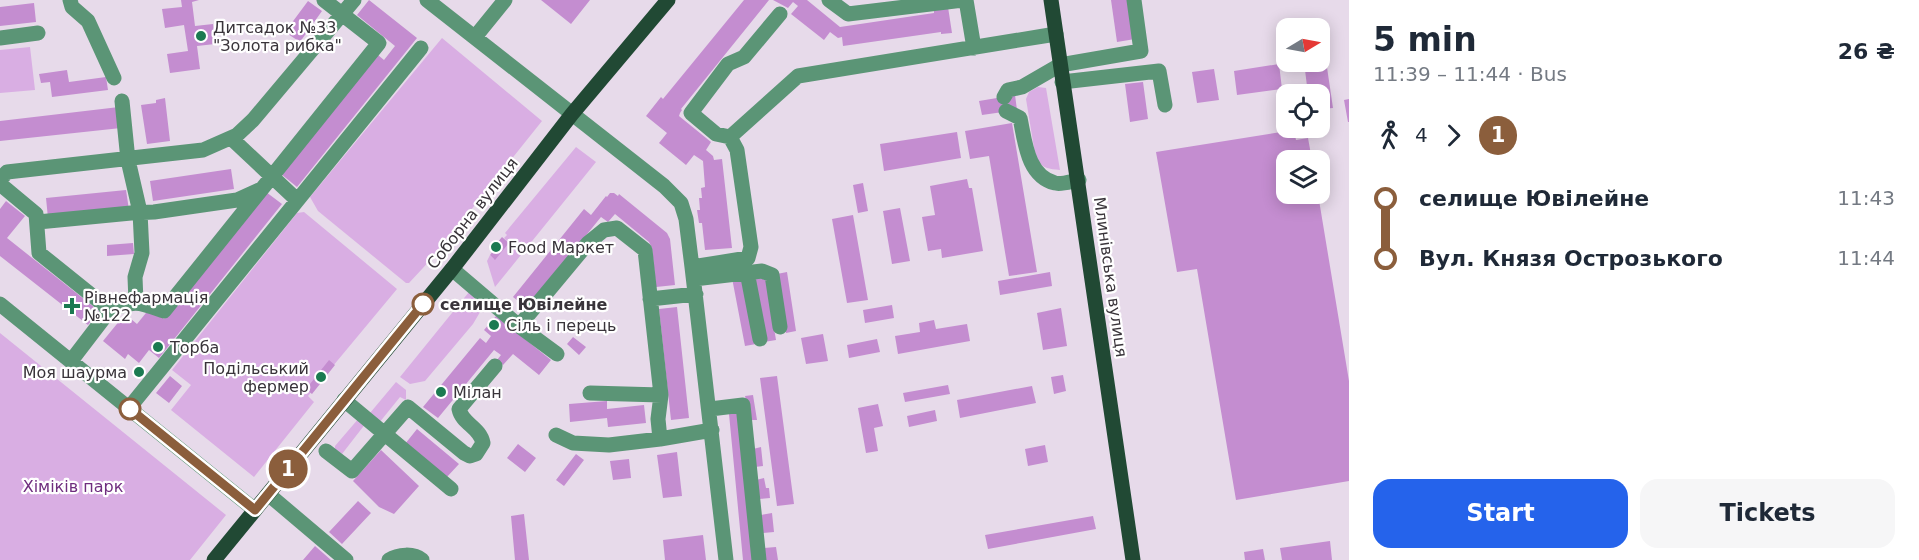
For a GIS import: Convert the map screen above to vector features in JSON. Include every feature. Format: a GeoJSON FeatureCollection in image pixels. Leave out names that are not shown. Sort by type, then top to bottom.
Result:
{"type":"FeatureCollection","features":[{"type":"Feature","properties":{"kind":"main road","name":"Соборна вулиця"},"geometry":{"type":"LineString","coordinates":[[214,560],[452,269],[572,114],[668,0]]}},
{"type":"Feature","properties":{"kind":"main road","name":"Млинівська вулиця"},"geometry":{"type":"LineString","coordinates":[[1051,0],[1133,560]]}},
{"type":"Feature","properties":{"kind":"street"},"geometry":{"type":"LineString","coordinates":[[70,0],[72,7],[88,21],[114,78]]}},
{"type":"Feature","properties":{"kind":"street"},"geometry":{"type":"LineString","coordinates":[[71,361],[110,310],[136,302],[164,311],[380,43],[324,0]]}},
{"type":"Feature","properties":{"kind":"street"},"geometry":{"type":"LineString","coordinates":[[110,310],[39,253],[36,214],[0,182],[7,172],[203,150],[231,138],[253,120],[354,0]]}},
{"type":"Feature","properties":{"kind":"street"},"geometry":{"type":"LineString","coordinates":[[428,0],[664,186],[681,203],[686,219],[694,280],[726,560]]}},
{"type":"Feature","properties":{"kind":"street"},"geometry":{"type":"LineString","coordinates":[[475,37],[505,0]]}},
{"type":"Feature","properties":{"kind":"street"},"geometry":{"type":"LineString","coordinates":[[829,0],[848,15],[964,0],[974,48]]}},
{"type":"Feature","properties":{"kind":"street"},"geometry":{"type":"LineString","coordinates":[[1079,180],[1055,183],[1030,164],[1020,118],[1005,104],[1008,90],[1022,87],[1060,65],[1141,51],[1134,0]]}},
{"type":"Feature","properties":{"kind":"street"},"geometry":{"type":"LineString","coordinates":[[730,137],[716,134],[691,113],[728,64],[744,57],[780,14]]}},
{"type":"Feature","properties":{"kind":"street"},"geometry":{"type":"LineString","coordinates":[[0,38],[38,33]]}},
{"type":"Feature","properties":{"kind":"street"},"geometry":{"type":"LineString","coordinates":[[730,137],[798,76],[1056,34]]}},
{"type":"Feature","properties":{"kind":"street"},"geometry":{"type":"LineString","coordinates":[[129,408],[420,48]]}},
{"type":"Feature","properties":{"kind":"street"},"geometry":{"type":"LineString","coordinates":[[1062,82],[1159,71],[1165,105]]}},
{"type":"Feature","properties":{"kind":"street"},"geometry":{"type":"LineString","coordinates":[[122,101],[128,160],[140,212],[142,253],[135,277],[136,302]]}},
{"type":"Feature","properties":{"kind":"street"},"geometry":{"type":"LineString","coordinates":[[650,299],[748,258],[751,247],[736,150],[730,137]]}},
{"type":"Feature","properties":{"kind":"street"},"geometry":{"type":"LineString","coordinates":[[231,138],[297,200]]}},
{"type":"Feature","properties":{"kind":"street"},"geometry":{"type":"LineString","coordinates":[[38,222],[154,212],[237,200],[262,189]]}},
{"type":"Feature","properties":{"kind":"street"},"geometry":{"type":"LineString","coordinates":[[519,326],[588,243],[604,230],[617,228],[645,250],[661,395],[658,419],[660,439]]}},
{"type":"Feature","properties":{"kind":"street"},"geometry":{"type":"LineString","coordinates":[[452,269],[519,326],[557,354]]}},
{"type":"Feature","properties":{"kind":"street"},"geometry":{"type":"LineString","coordinates":[[694,280],[762,271],[772,275],[780,327]]}},
{"type":"Feature","properties":{"kind":"street"},"geometry":{"type":"LineString","coordinates":[[747,272],[760,339]]}},
{"type":"Feature","properties":{"kind":"street"},"geometry":{"type":"LineString","coordinates":[[0,304],[255,510]]}},
{"type":"Feature","properties":{"kind":"street"},"geometry":{"type":"LineString","coordinates":[[326,451],[352,471],[408,407],[464,453],[470,456],[476,454],[483,443],[482,437],[461,417],[459,409],[495,366]]}},
{"type":"Feature","properties":{"kind":"street"},"geometry":{"type":"LineString","coordinates":[[590,393],[661,395]]}},
{"type":"Feature","properties":{"kind":"street"},"geometry":{"type":"LineString","coordinates":[[344,400],[451,489]]}},
{"type":"Feature","properties":{"kind":"street"},"geometry":{"type":"LineString","coordinates":[[710,409],[743,405],[759,560]]}},
{"type":"Feature","properties":{"kind":"street"},"geometry":{"type":"LineString","coordinates":[[556,435],[573,443],[609,445],[712,430]]}},
{"type":"Feature","properties":{"kind":"street"},"geometry":{"type":"LineString","coordinates":[[268,494],[346,560]]}},
{"type":"Feature","properties":{"kind":"street"},"geometry":{"type":"LineString","coordinates":[[389,560],[402,555],[418,556],[422,560]]}},
{"type":"Feature","properties":{"kind":"green space"},"geometry":{"type":"Polygon","coordinates":[[[442,38],[542,121],[435,255],[409,283],[406,283],[318,211],[310,197],[442,38]]]}},
{"type":"Feature","properties":{"kind":"green space"},"geometry":{"type":"Polygon","coordinates":[[[30,47],[35,90],[0,93],[0,50],[30,47]]]}},
{"type":"Feature","properties":{"kind":"green space"},"geometry":{"type":"Polygon","coordinates":[[[1038,87],[1046,88],[1060,170],[1046,168],[1036,160],[1026,99],[1029,92],[1038,87]]]}},
{"type":"Feature","properties":{"kind":"green space"},"geometry":{"type":"Polygon","coordinates":[[[576,147],[596,162],[495,287],[487,261],[490,255],[494,259],[509,243],[504,238],[507,235],[505,233],[576,147]]]}},
{"type":"Feature","properties":{"kind":"green space"},"geometry":{"type":"Polygon","coordinates":[[[304,212],[397,289],[308,396],[314,402],[254,477],[171,410],[191,385],[172,370],[297,213],[304,212]]]}},
{"type":"Feature","properties":{"kind":"green space"},"geometry":{"type":"Polygon","coordinates":[[[469,292],[486,302],[473,324],[425,381],[410,384],[400,377],[469,292]]]}},
{"type":"Feature","properties":{"kind":"green space","name":"Хіміків парк"},"geometry":{"type":"Polygon","coordinates":[[[0,333],[226,515],[190,560],[0,560],[0,333]]]}},
{"type":"Feature","properties":{"kind":"green space"},"geometry":{"type":"Polygon","coordinates":[[[396,382],[406,390],[406,400],[400,397],[379,423],[370,413],[396,382]]]}},
{"type":"Feature","properties":{"kind":"green space"},"geometry":{"type":"Polygon","coordinates":[[[359,418],[366,423],[342,454],[335,449],[335,446],[359,418]]]}},
{"type":"Feature","properties":{"kind":"building"},"geometry":{"type":"Polygon","coordinates":[[[181,0],[199,0],[192,2],[195,26],[213,24],[215,44],[197,46],[200,69],[170,73],[167,54],[188,51],[184,25],[165,28],[162,9],[182,7],[181,0]]]}},
{"type":"Feature","properties":{"kind":"building"},"geometry":{"type":"Polygon","coordinates":[[[369,0],[417,38],[297,187],[281,174],[378,55],[384,60],[395,46],[357,15],[369,0]]]}},
{"type":"Feature","properties":{"kind":"building"},"geometry":{"type":"Polygon","coordinates":[[[541,0],[590,0],[571,24],[541,0]]]}},
{"type":"Feature","properties":{"kind":"building"},"geometry":{"type":"Polygon","coordinates":[[[744,0],[769,0],[681,109],[679,116],[711,142],[706,150],[714,160],[722,159],[732,248],[705,250],[702,223],[699,223],[697,210],[700,210],[701,188],[705,187],[703,161],[694,155],[686,165],[659,143],[667,133],[646,116],[661,97],[663,99],[744,0]]]}},
{"type":"Feature","properties":{"kind":"building"},"geometry":{"type":"Polygon","coordinates":[[[773,0],[807,0],[840,27],[934,13],[934,11],[948,7],[952,33],[941,34],[941,32],[843,46],[842,37],[838,38],[830,32],[824,40],[791,14],[798,6],[793,2],[788,8],[773,0]]]}},
{"type":"Feature","properties":{"kind":"building"},"geometry":{"type":"Polygon","coordinates":[[[1111,0],[1130,0],[1135,39],[1117,42],[1111,0]]]}},
{"type":"Feature","properties":{"kind":"building"},"geometry":{"type":"Polygon","coordinates":[[[308,1],[322,11],[300,42],[285,32],[308,1]]]}},
{"type":"Feature","properties":{"kind":"building"},"geometry":{"type":"Polygon","coordinates":[[[34,3],[36,22],[0,26],[0,7],[34,3]]]}},
{"type":"Feature","properties":{"kind":"building"},"geometry":{"type":"Polygon","coordinates":[[[1276,64],[1276,72],[1280,72],[1281,84],[1276,84],[1276,90],[1237,95],[1234,71],[1276,64]]]}},
{"type":"Feature","properties":{"kind":"building"},"geometry":{"type":"Polygon","coordinates":[[[1214,69],[1219,100],[1197,103],[1192,72],[1214,69]]]}},
{"type":"Feature","properties":{"kind":"building"},"geometry":{"type":"Polygon","coordinates":[[[67,70],[69,82],[106,77],[108,90],[52,97],[50,82],[41,83],[39,74],[67,70]]]}},
{"type":"Feature","properties":{"kind":"building"},"geometry":{"type":"Polygon","coordinates":[[[1305,72],[1328,72],[1329,84],[1307,84],[1305,72]]]}},
{"type":"Feature","properties":{"kind":"building"},"geometry":{"type":"Polygon","coordinates":[[[1143,82],[1148,119],[1130,122],[1125,84],[1143,82]]]}},
{"type":"Feature","properties":{"kind":"building"},"geometry":{"type":"Polygon","coordinates":[[[1330,88],[1333,108],[1330,108],[1330,88]]]}},
{"type":"Feature","properties":{"kind":"building"},"geometry":{"type":"Polygon","coordinates":[[[1015,95],[1017,110],[982,115],[979,101],[1015,95]]]}},
{"type":"Feature","properties":{"kind":"building"},"geometry":{"type":"Polygon","coordinates":[[[165,98],[170,141],[147,144],[141,105],[156,103],[156,100],[165,98]]]}},
{"type":"Feature","properties":{"kind":"building"},"geometry":{"type":"Polygon","coordinates":[[[1349,99],[1349,122],[1348,122],[1344,100],[1349,99]]]}},
{"type":"Feature","properties":{"kind":"building"},"geometry":{"type":"Polygon","coordinates":[[[119,107],[121,128],[0,141],[0,121],[119,107]]]}},
{"type":"Feature","properties":{"kind":"building"},"geometry":{"type":"Polygon","coordinates":[[[1012,123],[1037,272],[1009,276],[989,156],[970,159],[965,131],[1012,123]]]}},
{"type":"Feature","properties":{"kind":"building"},"geometry":{"type":"Polygon","coordinates":[[[957,132],[961,158],[884,171],[880,144],[957,132]]]}},
{"type":"Feature","properties":{"kind":"building"},"geometry":{"type":"Polygon","coordinates":[[[1276,133],[1276,138],[1296,138],[1296,140],[1308,138],[1310,150],[1276,150],[1276,204],[1320,204],[1349,381],[1349,481],[1236,500],[1197,269],[1177,272],[1156,152],[1276,133]]]}},
{"type":"Feature","properties":{"kind":"building"},"geometry":{"type":"Polygon","coordinates":[[[231,169],[234,189],[153,201],[150,181],[231,169]]]}},
{"type":"Feature","properties":{"kind":"building"},"geometry":{"type":"Polygon","coordinates":[[[967,179],[969,188],[972,188],[983,251],[942,258],[941,249],[928,251],[922,217],[935,215],[930,186],[967,179]]]}},
{"type":"Feature","properties":{"kind":"building"},"geometry":{"type":"Polygon","coordinates":[[[863,183],[868,211],[858,213],[853,185],[863,183]]]}},
{"type":"Feature","properties":{"kind":"building"},"geometry":{"type":"Polygon","coordinates":[[[126,190],[129,210],[48,218],[46,198],[126,190]]]}},
{"type":"Feature","properties":{"kind":"building"},"geometry":{"type":"Polygon","coordinates":[[[266,192],[282,204],[159,358],[149,350],[139,363],[128,354],[125,359],[103,341],[125,314],[137,324],[150,308],[164,319],[266,192]]]}},
{"type":"Feature","properties":{"kind":"building"},"geometry":{"type":"Polygon","coordinates":[[[610,193],[618,196],[619,194],[667,233],[670,239],[675,285],[656,287],[652,248],[649,242],[615,214],[608,222],[601,217],[527,308],[513,297],[584,209],[591,215],[610,193]]]}},
{"type":"Feature","properties":{"kind":"building"},"geometry":{"type":"Polygon","coordinates":[[[6,201],[25,216],[7,238],[99,311],[88,325],[0,256],[0,209],[6,201]]]}},
{"type":"Feature","properties":{"kind":"building"},"geometry":{"type":"Polygon","coordinates":[[[900,208],[910,261],[892,264],[883,211],[900,208]]]}},
{"type":"Feature","properties":{"kind":"building"},"geometry":{"type":"Polygon","coordinates":[[[853,215],[868,300],[847,303],[832,219],[853,215]]]}},
{"type":"Feature","properties":{"kind":"building"},"geometry":{"type":"Polygon","coordinates":[[[502,237],[509,243],[495,260],[490,255],[493,251],[491,250],[502,237]]]}},
{"type":"Feature","properties":{"kind":"building"},"geometry":{"type":"Polygon","coordinates":[[[133,243],[134,254],[107,256],[107,245],[133,243]]]}},
{"type":"Feature","properties":{"kind":"building"},"geometry":{"type":"Polygon","coordinates":[[[787,272],[796,331],[786,333],[777,274],[787,272]]]}},
{"type":"Feature","properties":{"kind":"building"},"geometry":{"type":"Polygon","coordinates":[[[1050,272],[1052,286],[1000,295],[998,281],[1050,272]]]}},
{"type":"Feature","properties":{"kind":"building"},"geometry":{"type":"Polygon","coordinates":[[[765,274],[776,340],[764,342],[753,276],[765,274]]]}},
{"type":"Feature","properties":{"kind":"building"},"geometry":{"type":"Polygon","coordinates":[[[743,276],[756,344],[745,346],[732,278],[743,276]]]}},
{"type":"Feature","properties":{"kind":"building"},"geometry":{"type":"Polygon","coordinates":[[[892,305],[894,318],[865,323],[863,310],[892,305]]]}},
{"type":"Feature","properties":{"kind":"building"},"geometry":{"type":"Polygon","coordinates":[[[677,307],[689,418],[671,420],[659,309],[677,307]]]}},
{"type":"Feature","properties":{"kind":"building"},"geometry":{"type":"Polygon","coordinates":[[[1061,308],[1067,346],[1043,350],[1037,313],[1061,308]]]}},
{"type":"Feature","properties":{"kind":"building"},"geometry":{"type":"Polygon","coordinates":[[[496,316],[551,360],[539,375],[513,354],[503,365],[497,360],[501,355],[494,350],[438,418],[423,407],[480,338],[486,343],[491,336],[484,330],[496,316]]]}},
{"type":"Feature","properties":{"kind":"building"},"geometry":{"type":"Polygon","coordinates":[[[934,320],[936,329],[967,324],[970,341],[898,354],[895,336],[920,332],[919,323],[934,320]]]}},
{"type":"Feature","properties":{"kind":"building"},"geometry":{"type":"Polygon","coordinates":[[[823,334],[828,361],[806,364],[801,338],[823,334]]]}},
{"type":"Feature","properties":{"kind":"building"},"geometry":{"type":"Polygon","coordinates":[[[573,337],[586,347],[579,355],[567,344],[573,337]]]}},
{"type":"Feature","properties":{"kind":"building"},"geometry":{"type":"Polygon","coordinates":[[[877,339],[880,352],[849,358],[847,345],[877,339]]]}},
{"type":"Feature","properties":{"kind":"building","name":"Подільський фермер"},"geometry":{"type":"Polygon","coordinates":[[[329,360],[335,365],[312,394],[306,389],[329,360]]]}},
{"type":"Feature","properties":{"kind":"building"},"geometry":{"type":"Polygon","coordinates":[[[1063,375],[1066,391],[1054,394],[1051,377],[1063,375]]]}},
{"type":"Feature","properties":{"kind":"building"},"geometry":{"type":"Polygon","coordinates":[[[170,376],[182,386],[169,403],[156,393],[170,376]]]}},
{"type":"Feature","properties":{"kind":"building"},"geometry":{"type":"Polygon","coordinates":[[[777,376],[794,504],[777,506],[760,378],[777,376]]]}},
{"type":"Feature","properties":{"kind":"building"},"geometry":{"type":"Polygon","coordinates":[[[948,385],[950,394],[905,402],[903,393],[948,385]]]}},
{"type":"Feature","properties":{"kind":"building"},"geometry":{"type":"Polygon","coordinates":[[[1032,386],[1036,403],[960,418],[957,400],[1032,386]]]}},
{"type":"Feature","properties":{"kind":"building"},"geometry":{"type":"Polygon","coordinates":[[[753,395],[757,420],[751,420],[745,396],[753,395]]]}},
{"type":"Feature","properties":{"kind":"building"},"geometry":{"type":"Polygon","coordinates":[[[607,401],[607,409],[644,405],[646,423],[608,427],[607,418],[570,422],[569,404],[607,401]]]}},
{"type":"Feature","properties":{"kind":"building"},"geometry":{"type":"Polygon","coordinates":[[[878,404],[883,426],[874,428],[878,451],[866,453],[858,408],[878,404]]]}},
{"type":"Feature","properties":{"kind":"building"},"geometry":{"type":"Polygon","coordinates":[[[935,410],[937,421],[909,427],[907,416],[935,410]]]}},
{"type":"Feature","properties":{"kind":"building"},"geometry":{"type":"Polygon","coordinates":[[[740,413],[754,560],[743,560],[729,414],[740,413]]]}},
{"type":"Feature","properties":{"kind":"building"},"geometry":{"type":"Polygon","coordinates":[[[417,429],[459,464],[446,478],[405,444],[417,429]]]}},
{"type":"Feature","properties":{"kind":"building"},"geometry":{"type":"Polygon","coordinates":[[[518,444],[536,458],[525,472],[507,458],[518,444]]]}},
{"type":"Feature","properties":{"kind":"building"},"geometry":{"type":"Polygon","coordinates":[[[1045,445],[1048,462],[1028,466],[1025,449],[1045,445]]]}},
{"type":"Feature","properties":{"kind":"building"},"geometry":{"type":"Polygon","coordinates":[[[761,447],[763,466],[755,467],[753,449],[761,447]]]}},
{"type":"Feature","properties":{"kind":"building"},"geometry":{"type":"Polygon","coordinates":[[[381,450],[419,486],[394,514],[379,507],[353,481],[381,450]]]}},
{"type":"Feature","properties":{"kind":"building"},"geometry":{"type":"Polygon","coordinates":[[[677,452],[682,496],[663,498],[657,455],[677,452]]]}},
{"type":"Feature","properties":{"kind":"building"},"geometry":{"type":"Polygon","coordinates":[[[576,454],[584,460],[564,486],[556,480],[576,454]]]}},
{"type":"Feature","properties":{"kind":"building"},"geometry":{"type":"Polygon","coordinates":[[[629,459],[631,478],[613,480],[610,461],[629,459]]]}},
{"type":"Feature","properties":{"kind":"building"},"geometry":{"type":"Polygon","coordinates":[[[764,478],[766,488],[769,488],[770,498],[759,499],[756,480],[764,478]]]}},
{"type":"Feature","properties":{"kind":"building"},"geometry":{"type":"Polygon","coordinates":[[[358,501],[371,513],[342,544],[329,532],[358,501]]]}},
{"type":"Feature","properties":{"kind":"building"},"geometry":{"type":"Polygon","coordinates":[[[772,513],[774,532],[763,533],[761,515],[772,513]]]}},
{"type":"Feature","properties":{"kind":"building"},"geometry":{"type":"Polygon","coordinates":[[[524,514],[529,560],[515,560],[511,516],[524,514]]]}},
{"type":"Feature","properties":{"kind":"building"},"geometry":{"type":"Polygon","coordinates":[[[1093,516],[1096,529],[988,549],[985,535],[1093,516]]]}},
{"type":"Feature","properties":{"kind":"building"},"geometry":{"type":"Polygon","coordinates":[[[703,535],[706,560],[665,560],[663,540],[703,535]]]}},
{"type":"Feature","properties":{"kind":"building"},"geometry":{"type":"Polygon","coordinates":[[[1330,541],[1332,560],[1282,560],[1280,548],[1330,541]]]}},
{"type":"Feature","properties":{"kind":"building"},"geometry":{"type":"Polygon","coordinates":[[[315,546],[331,560],[303,560],[315,546]]]}},
{"type":"Feature","properties":{"kind":"building"},"geometry":{"type":"Polygon","coordinates":[[[776,547],[778,560],[765,560],[764,548],[776,547]]]}},
{"type":"Feature","properties":{"kind":"building"},"geometry":{"type":"Polygon","coordinates":[[[1263,549],[1265,560],[1245,560],[1244,552],[1263,549]]]}},
{"type":"Feature","properties":{"kind":"bus line","name":"1"},"geometry":{"type":"LineString","coordinates":[[130,409],[255,510],[423,304]]}},
{"type":"Feature","properties":{"kind":"place","name":"Дитсадок №33 \"Золота рибка\""},"geometry":{"type":"Point","coordinates":[201,36]}},
{"type":"Feature","properties":{"kind":"place","name":"Food Маркет"},"geometry":{"type":"Point","coordinates":[496,247]}},
{"type":"Feature","properties":{"kind":"place","name":"селище Ювілейне"},"geometry":{"type":"Point","coordinates":[423,304]}},
{"type":"Feature","properties":{"kind":"place","name":"Рівнефармація №122"},"geometry":{"type":"Point","coordinates":[72,306]}},
{"type":"Feature","properties":{"kind":"place","name":"Сіль і перець"},"geometry":{"type":"Point","coordinates":[494,325]}},
{"type":"Feature","properties":{"kind":"place","name":"Торба"},"geometry":{"type":"Point","coordinates":[158,347]}},
{"type":"Feature","properties":{"kind":"place","name":"Моя шаурма"},"geometry":{"type":"Point","coordinates":[139,372]}},
{"type":"Feature","properties":{"kind":"place","name":"Подільський фермер"},"geometry":{"type":"Point","coordinates":[321,377]}},
{"type":"Feature","properties":{"kind":"place","name":"Мілан"},"geometry":{"type":"Point","coordinates":[441,392]}}]}
